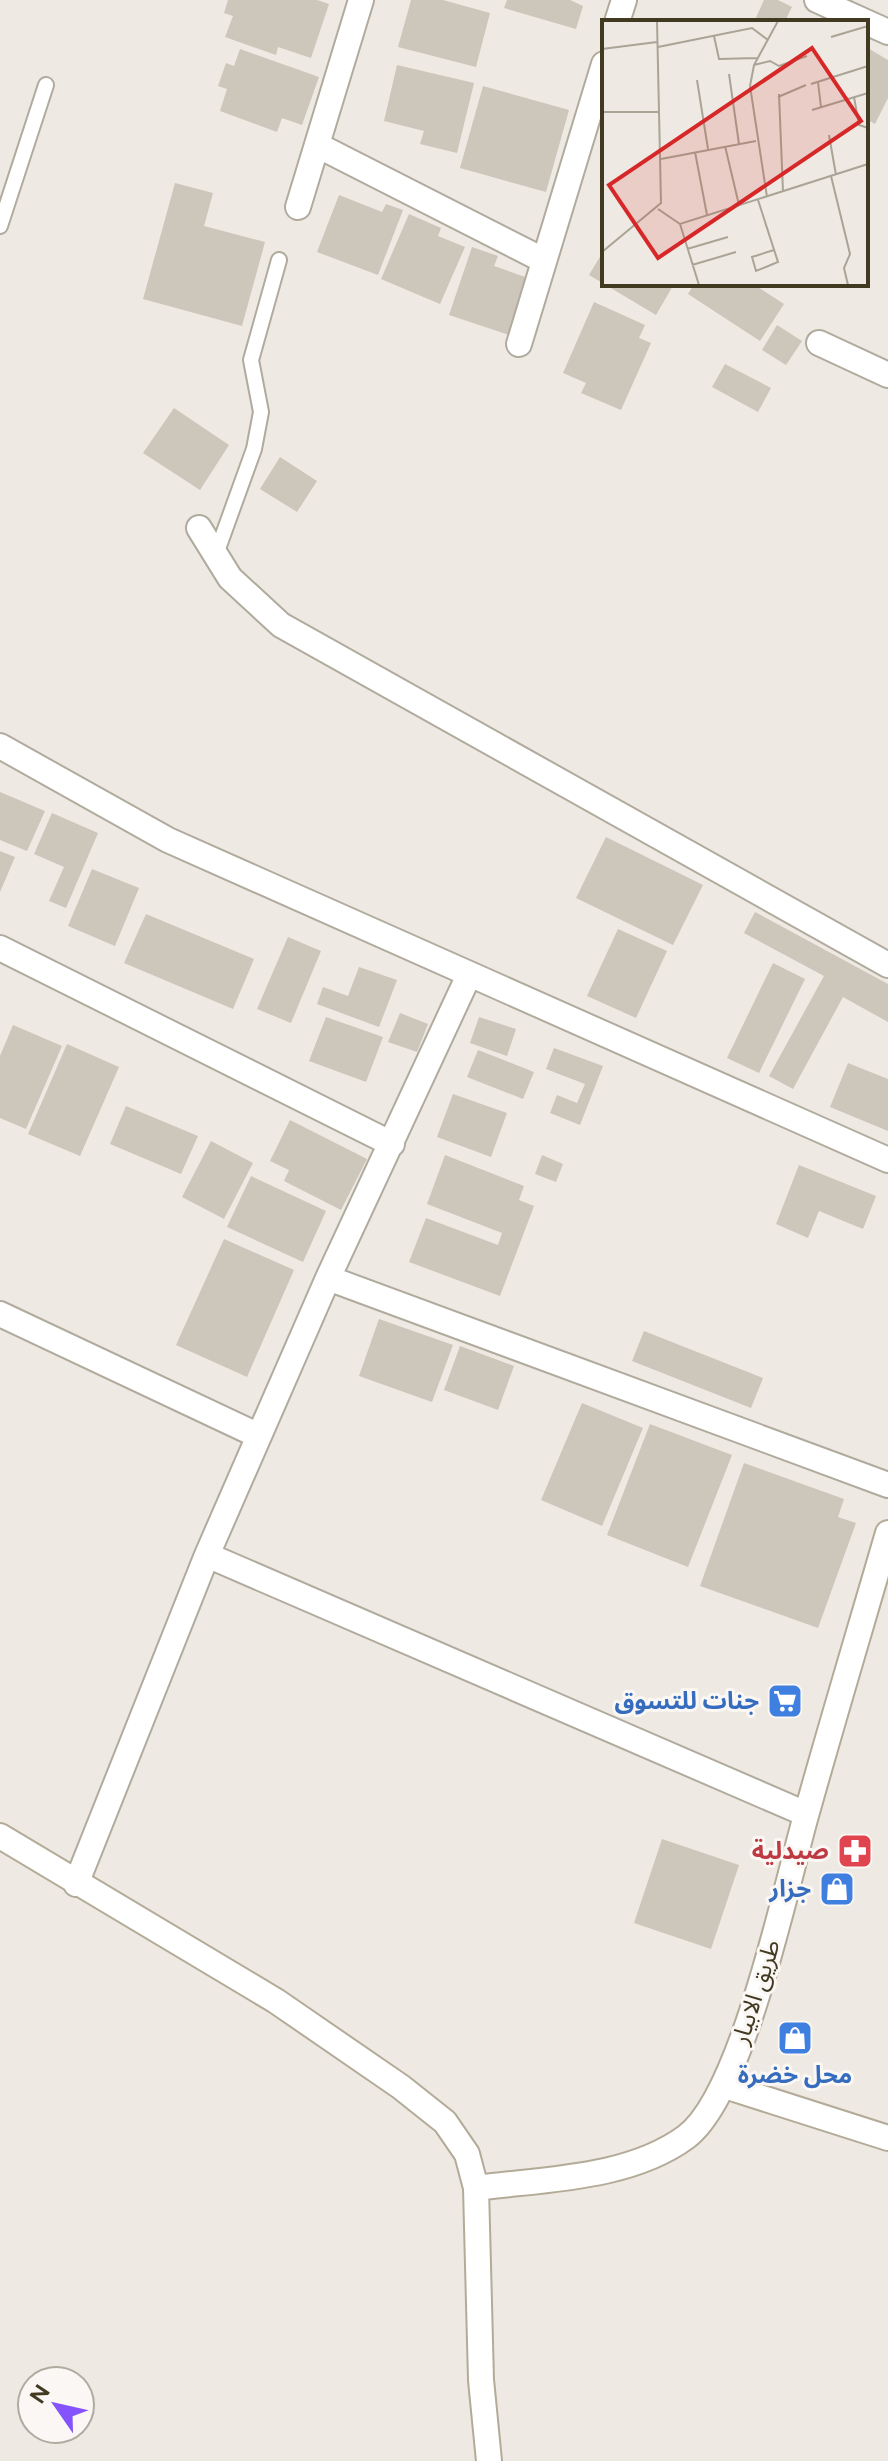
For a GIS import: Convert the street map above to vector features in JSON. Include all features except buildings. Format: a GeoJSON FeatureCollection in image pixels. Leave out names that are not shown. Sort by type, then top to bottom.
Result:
{"type":"FeatureCollection","features":[{"type":"Feature","properties":{"kind":"street"},"geometry":{"type":"LineString","coordinates":[[298,207],[361,0]]}},
{"type":"Feature","properties":{"kind":"street"},"geometry":{"type":"LineString","coordinates":[[618,20],[624,0]]}},
{"type":"Feature","properties":{"kind":"street"},"geometry":{"type":"LineString","coordinates":[[817,0],[861,20]]}},
{"type":"Feature","properties":{"kind":"street"},"geometry":{"type":"LineString","coordinates":[[868,23],[888,32]]}},
{"type":"Feature","properties":{"kind":"street"},"geometry":{"type":"LineString","coordinates":[[519,344],[602,70]]}},
{"type":"Feature","properties":{"kind":"street"},"geometry":{"type":"LineString","coordinates":[[319,146],[543,260]]}},
{"type":"Feature","properties":{"kind":"street"},"geometry":{"type":"LineString","coordinates":[[819,343],[888,375]]}},
{"type":"Feature","properties":{"kind":"street"},"geometry":{"type":"LineString","coordinates":[[199,528],[215,557],[249,596],[281,625],[888,965]]}},
{"type":"Feature","properties":{"kind":"street"},"geometry":{"type":"LineString","coordinates":[[0,746],[168,840],[888,1160]]}},
{"type":"Feature","properties":{"kind":"street"},"geometry":{"type":"LineString","coordinates":[[0,948],[392,1144]]}},
{"type":"Feature","properties":{"kind":"street"},"geometry":{"type":"LineString","coordinates":[[76,1884],[207,1555],[328,1278],[469,975]]}},
{"type":"Feature","properties":{"kind":"street"},"geometry":{"type":"LineString","coordinates":[[328,1278],[888,1485]]}},
{"type":"Feature","properties":{"kind":"street"},"geometry":{"type":"LineString","coordinates":[[0,1314],[259,1436]]}},
{"type":"Feature","properties":{"kind":"street","name":"طريق الابيار"},"geometry":{"type":"LineString","coordinates":[[476,2188],[590,2173],[649,2158],[687,2137],[709,2114],[725,2086],[774,1937],[806,1814],[888,1533]]}},
{"type":"Feature","properties":{"kind":"street"},"geometry":{"type":"LineString","coordinates":[[207,1555],[806,1814]]}},
{"type":"Feature","properties":{"kind":"street"},"geometry":{"type":"LineString","coordinates":[[0,1836],[276,2001],[401,2087],[445,2122],[467,2154],[476,2188],[481,2380],[489,2461]]}},
{"type":"Feature","properties":{"kind":"street"},"geometry":{"type":"LineString","coordinates":[[725,2086],[888,2138]]}},
{"type":"Feature","properties":{"kind":"lane"},"geometry":{"type":"LineString","coordinates":[[0,226],[46,85]]}},
{"type":"Feature","properties":{"kind":"lane"},"geometry":{"type":"LineString","coordinates":[[215,557],[254,449],[261,412],[251,360],[279,260]]}},
{"type":"Feature","properties":{"kind":"place","name":"جنات للتسوق"},"geometry":{"type":"Point","coordinates":[785,1701]}},
{"type":"Feature","properties":{"kind":"place","name":"صيدلية"},"geometry":{"type":"Point","coordinates":[855,1851]}},
{"type":"Feature","properties":{"kind":"place","name":"جزار"},"geometry":{"type":"Point","coordinates":[837,1889]}},
{"type":"Feature","properties":{"kind":"place","name":"محل خضرة"},"geometry":{"type":"Point","coordinates":[795,2038]}}]}
